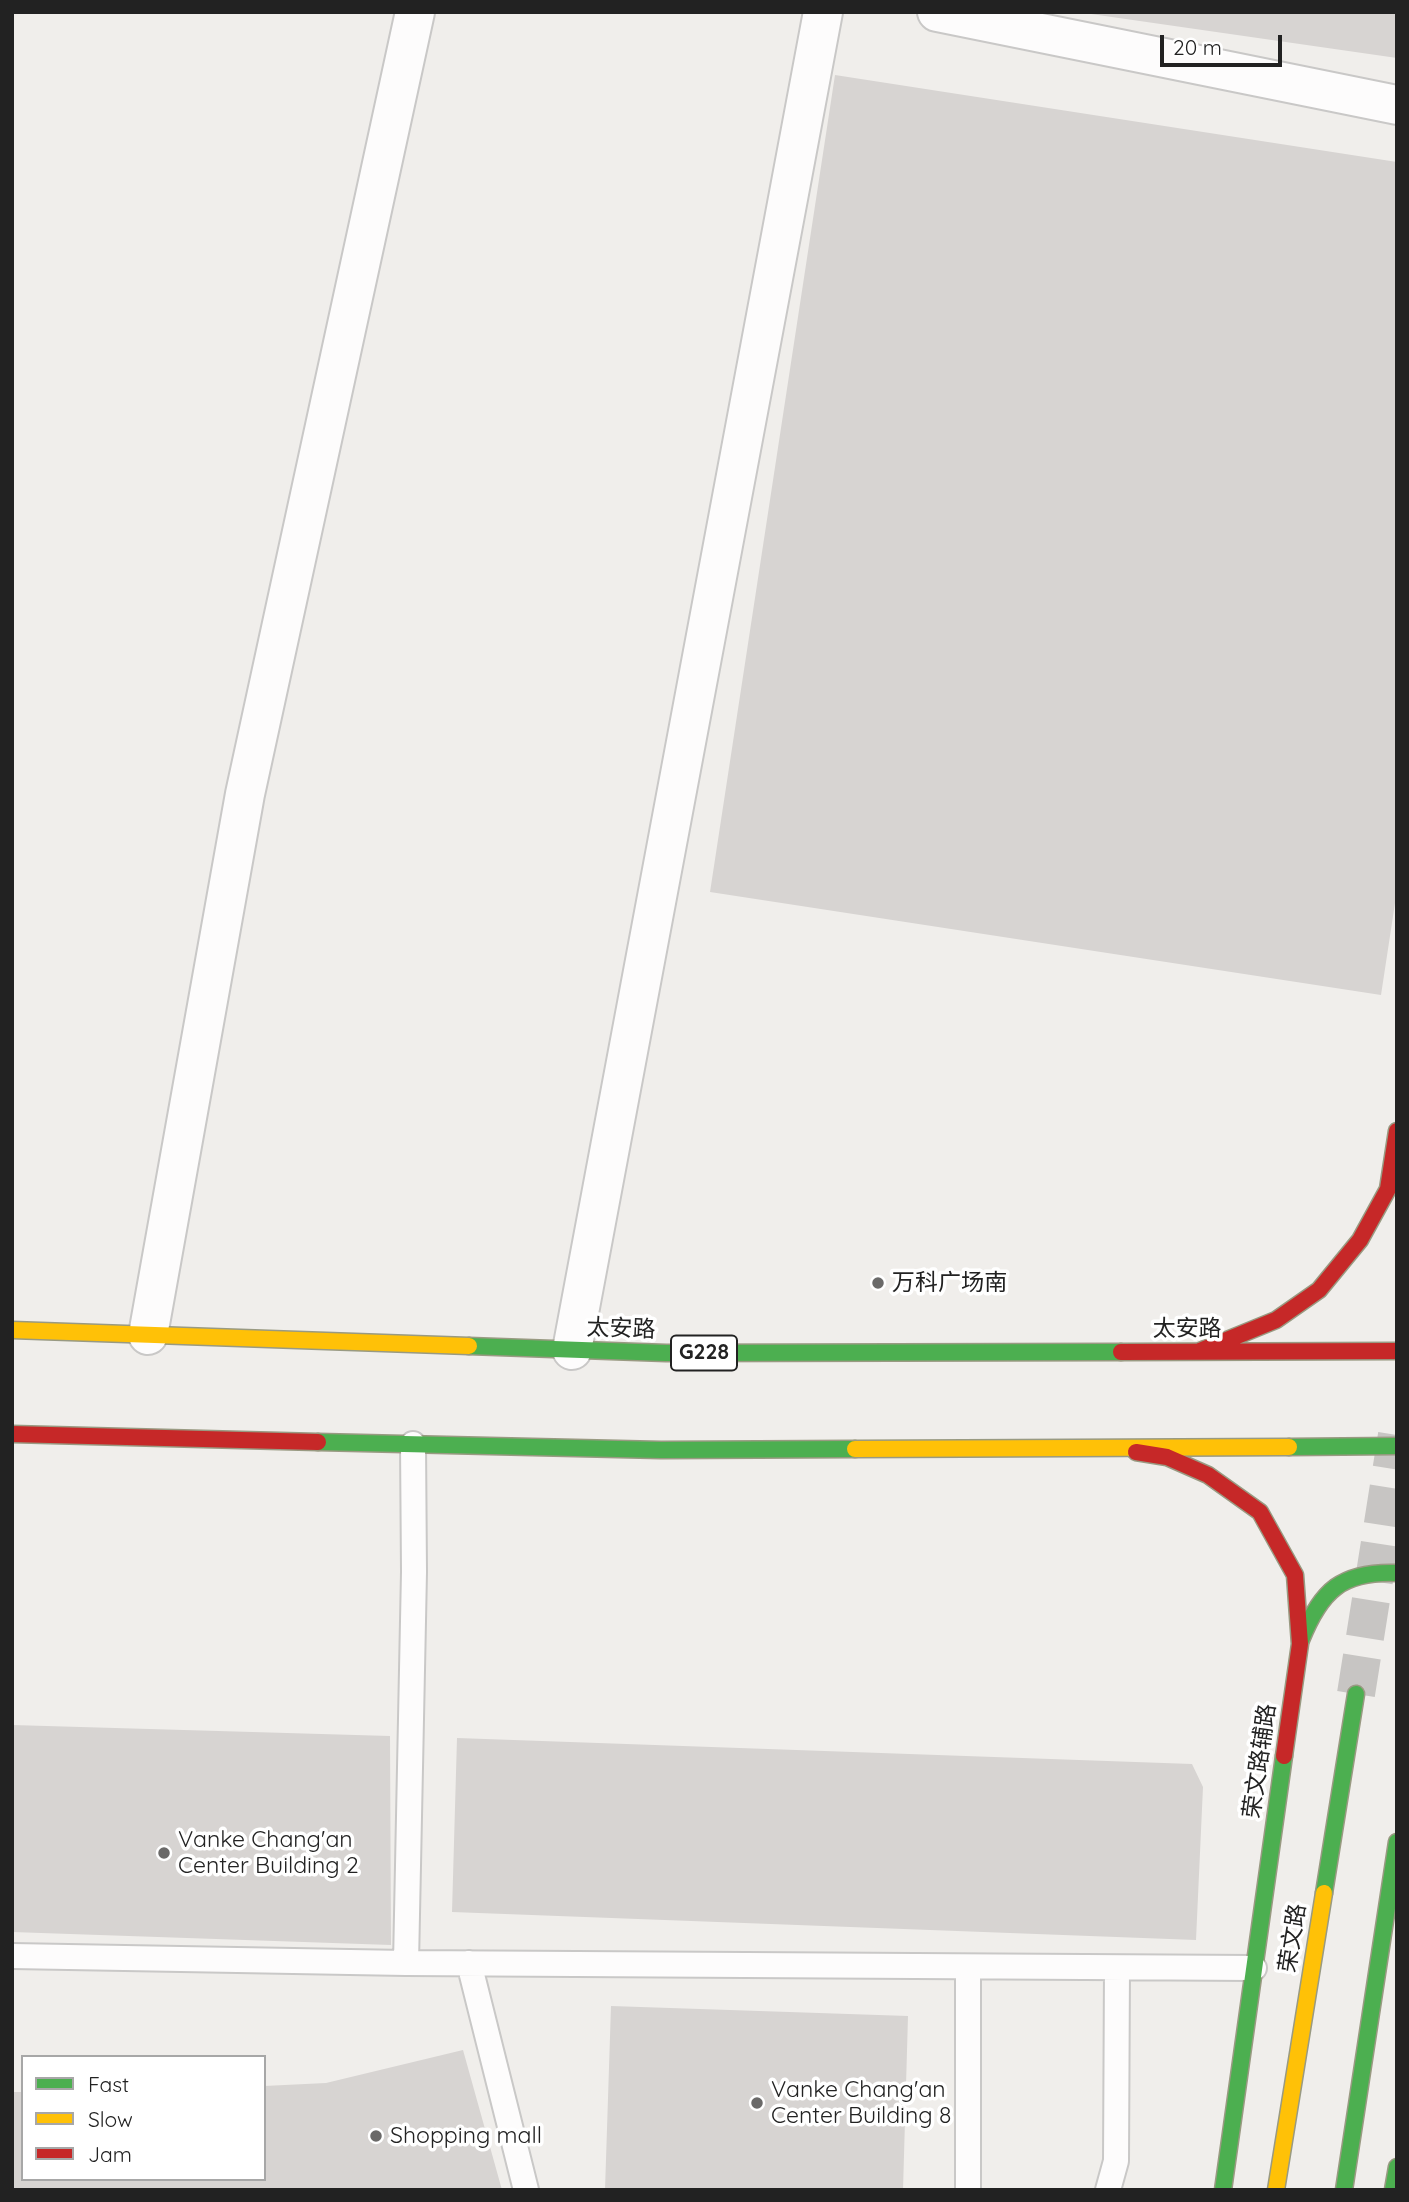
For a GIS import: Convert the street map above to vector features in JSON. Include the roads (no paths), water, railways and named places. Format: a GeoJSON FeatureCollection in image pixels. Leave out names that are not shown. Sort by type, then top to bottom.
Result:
{"type":"FeatureCollection","features":[{"type":"Feature","properties":{"kind":"main road"},"geometry":{"type":"LineString","coordinates":[[1200,1352],[1276,1320],[1319,1290],[1360,1240],[1388,1189],[1397,1131]]}},
{"type":"Feature","properties":{"kind":"main road"},"geometry":{"type":"LineString","coordinates":[[1388,1189],[1397,1206]]}},
{"type":"Feature","properties":{"kind":"main road","name":"太安路"},"geometry":{"type":"LineString","coordinates":[[12,1330],[572,1350],[1397,1351]]}},
{"type":"Feature","properties":{"kind":"main road"},"geometry":{"type":"LineString","coordinates":[[12,1434],[661,1450],[1397,1446]]}},
{"type":"Feature","properties":{"kind":"main road","name":"荣文路辅路"},"geometry":{"type":"LineString","coordinates":[[1110,1448],[1167,1457],[1208,1475],[1260,1512],[1295,1575],[1300,1644],[1223,2190]]}},
{"type":"Feature","properties":{"kind":"main road"},"geometry":{"type":"LineString","coordinates":[[1300,1644],[1310,1615],[1323,1596],[1347,1577],[1381,1571],[1397,1573]]}},
{"type":"Feature","properties":{"kind":"main road","name":"荣文路"},"geometry":{"type":"LineString","coordinates":[[1276,2190],[1356,1694]]}},
{"type":"Feature","properties":{"kind":"main road"},"geometry":{"type":"LineString","coordinates":[[1344,2190],[1397,1842]]}},
{"type":"Feature","properties":{"kind":"main road"},"geometry":{"type":"LineString","coordinates":[[1393,2190],[1397,2167]]}},
{"type":"Feature","properties":{"kind":"street"},"geometry":{"type":"LineString","coordinates":[[148,1335],[245,794],[415,12]]}},
{"type":"Feature","properties":{"kind":"street"},"geometry":{"type":"LineString","coordinates":[[572,1350],[823,12]]}},
{"type":"Feature","properties":{"kind":"street"},"geometry":{"type":"LineString","coordinates":[[937,12],[1397,105]]}},
{"type":"Feature","properties":{"kind":"lane"},"geometry":{"type":"LineString","coordinates":[[406,1962],[414,1572],[413,1444]]}},
{"type":"Feature","properties":{"kind":"lane"},"geometry":{"type":"LineString","coordinates":[[12,1956],[469,1963],[1254,1968]]}},
{"type":"Feature","properties":{"kind":"lane"},"geometry":{"type":"LineString","coordinates":[[469,1963],[526,2190]]}},
{"type":"Feature","properties":{"kind":"lane"},"geometry":{"type":"LineString","coordinates":[[968,1967],[968,2190]]}},
{"type":"Feature","properties":{"kind":"lane"},"geometry":{"type":"LineString","coordinates":[[1108,2190],[1116,2161],[1117,1968]]}},
{"type":"Feature","properties":{"kind":"tunnel"},"geometry":{"type":"LineString","coordinates":[[1356,1694],[1397,1435]]}},
{"type":"Feature","properties":{"kind":"place","name":"万科广场南"},"geometry":{"type":"Point","coordinates":[878,1283]}},
{"type":"Feature","properties":{"kind":"place","name":"Vanke Chang'an Center Building 2"},"geometry":{"type":"Point","coordinates":[164,1853]}},
{"type":"Feature","properties":{"kind":"place","name":"Vanke Chang'an Center Building 8"},"geometry":{"type":"Point","coordinates":[757,2103]}},
{"type":"Feature","properties":{"kind":"place","name":"Shopping mall"},"geometry":{"type":"Point","coordinates":[376,2136]}}]}
